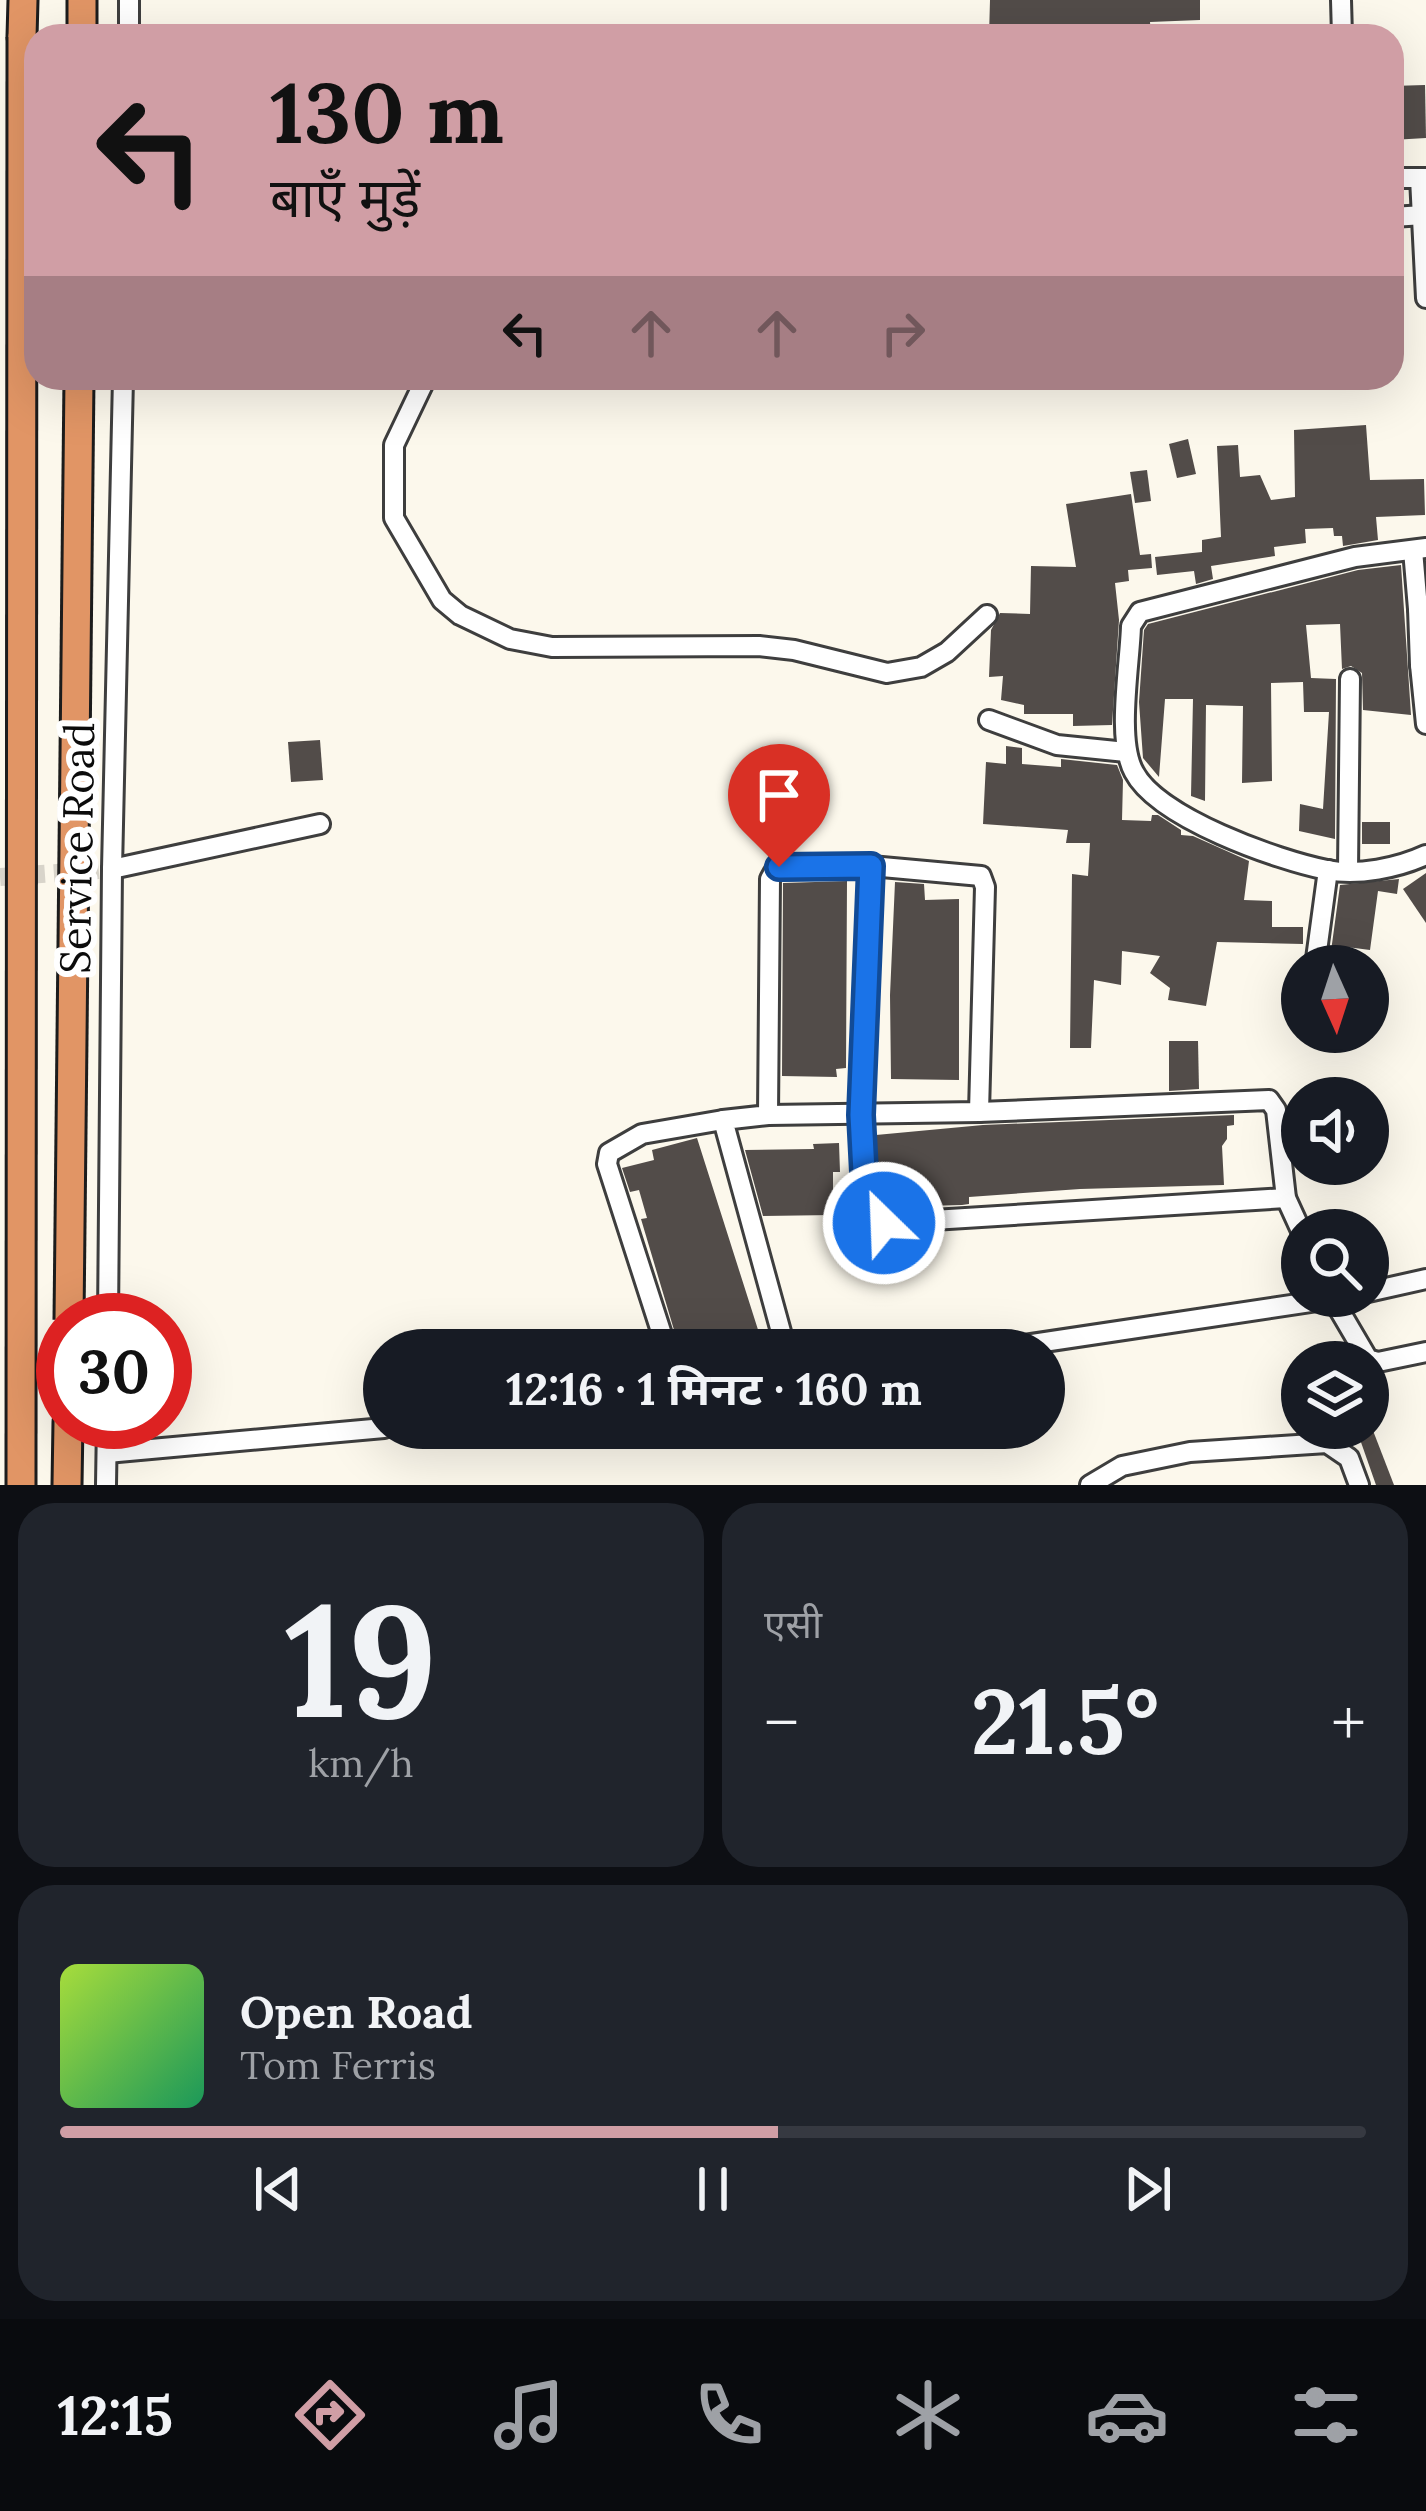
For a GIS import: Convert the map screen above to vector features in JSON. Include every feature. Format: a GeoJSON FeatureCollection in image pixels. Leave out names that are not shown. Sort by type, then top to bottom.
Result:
{"type":"FeatureCollection","features":[{"type":"Feature","properties":{"kind":"highway"},"geometry":{"type":"LineString","coordinates":[[21,1485],[23,0]]}},
{"type":"Feature","properties":{"kind":"highway"},"geometry":{"type":"LineString","coordinates":[[69,1293],[79,390]]}},
{"type":"Feature","properties":{"kind":"highway"},"geometry":{"type":"LineString","coordinates":[[67,1485],[68,1449]]}},
{"type":"Feature","properties":{"kind":"street"},"geometry":{"type":"LineString","coordinates":[[1423,178],[1426,298]]}},
{"type":"Feature","properties":{"kind":"street","name":"Service Road"},"geometry":{"type":"LineString","coordinates":[[108,1293],[123,390]]}},
{"type":"Feature","properties":{"kind":"street"},"geometry":{"type":"LineString","coordinates":[[420,390],[394,445],[394,518],[442,601],[510,639],[552,647],[759,646],[887,673],[920,668],[987,615]]}},
{"type":"Feature","properties":{"kind":"street"},"geometry":{"type":"LineString","coordinates":[[1426,724],[1420,549],[1355,557],[1140,612],[1132,626],[1126,752],[1135,776],[1164,803],[1215,833],[1338,871],[1405,865],[1426,855]]}},
{"type":"Feature","properties":{"kind":"street"},"geometry":{"type":"LineString","coordinates":[[1320,945],[1338,871],[1350,680]]}},
{"type":"Feature","properties":{"kind":"street"},"geometry":{"type":"LineString","coordinates":[[989,720],[1057,745],[1126,752]]}},
{"type":"Feature","properties":{"kind":"street"},"geometry":{"type":"LineString","coordinates":[[112,869],[320,824]]}},
{"type":"Feature","properties":{"kind":"street"},"geometry":{"type":"LineString","coordinates":[[768,1115],[771,874],[779,867],[871,866],[975,873],[985,882],[979,1112]]}},
{"type":"Feature","properties":{"kind":"street"},"geometry":{"type":"LineString","coordinates":[[871,866],[861,1115],[869,1219],[1286,1198]]}},
{"type":"Feature","properties":{"kind":"street"},"geometry":{"type":"LineString","coordinates":[[660,1329],[608,1163],[608,1153],[642,1134],[768,1115],[1269,1100],[1276,1110],[1291,1209]]}},
{"type":"Feature","properties":{"kind":"street"},"geometry":{"type":"LineString","coordinates":[[723,1120],[780,1329]]}},
{"type":"Feature","properties":{"kind":"street"},"geometry":{"type":"LineString","coordinates":[[1389,1287],[1426,1279]]}},
{"type":"Feature","properties":{"kind":"street"},"geometry":{"type":"LineString","coordinates":[[1065,1339],[1281,1306]]}},
{"type":"Feature","properties":{"kind":"street"},"geometry":{"type":"LineString","coordinates":[[1348,1317],[1368,1359],[1378,1362],[1426,1352]]}},
{"type":"Feature","properties":{"kind":"street"},"geometry":{"type":"LineString","coordinates":[[106,1453],[363,1430]]}},
{"type":"Feature","properties":{"kind":"street"},"geometry":{"type":"LineString","coordinates":[[1090,1485],[1122,1466],[1190,1452],[1327,1443],[1349,1458],[1359,1485]]}},
{"type":"Feature","properties":{"kind":"street"},"geometry":{"type":"LineString","coordinates":[[106,1449],[106,1485]]}},
{"type":"Feature","properties":{"kind":"building"},"geometry":{"type":"Polygon","coordinates":[[[990,0],[1200,0],[1200,20],[989,24],[990,0]]]}},
{"type":"Feature","properties":{"kind":"building"},"geometry":{"type":"Polygon","coordinates":[[[1425,85],[1426,138],[1404,139],[1404,86],[1425,85]]]}},
{"type":"Feature","properties":{"kind":"building"},"geometry":{"type":"Polygon","coordinates":[[[1366,425],[1370,480],[1424,479],[1425,515],[1376,517],[1378,540],[1343,546],[1342,536],[1334,536],[1333,528],[1305,529],[1306,543],[1274,547],[1275,556],[1211,566],[1213,579],[1196,584],[1194,571],[1157,575],[1155,557],[1202,552],[1202,540],[1221,537],[1217,446],[1238,445],[1240,477],[1260,475],[1271,500],[1295,497],[1294,430],[1366,425]]]}},
{"type":"Feature","properties":{"kind":"building"},"geometry":{"type":"Polygon","coordinates":[[[1188,439],[1196,474],[1177,478],[1169,444],[1188,439]]]}},
{"type":"Feature","properties":{"kind":"building"},"geometry":{"type":"Polygon","coordinates":[[[1147,470],[1151,501],[1135,503],[1130,472],[1147,470]]]}},
{"type":"Feature","properties":{"kind":"building"},"geometry":{"type":"Polygon","coordinates":[[[1131,494],[1140,555],[1151,554],[1152,568],[1128,570],[1129,581],[1115,583],[1119,620],[1112,725],[1073,726],[1073,714],[1024,714],[1024,705],[1001,700],[1003,676],[989,677],[991,630],[1000,613],[1030,614],[1031,566],[1076,567],[1066,504],[1131,494]]]}},
{"type":"Feature","properties":{"kind":"building"},"geometry":{"type":"Polygon","coordinates":[[[1401,565],[1411,715],[1363,710],[1362,673],[1351,666],[1342,669],[1340,624],[1306,625],[1311,678],[1336,679],[1335,839],[1299,831],[1300,804],[1323,809],[1329,712],[1304,712],[1303,682],[1271,683],[1272,781],[1242,783],[1243,706],[1206,705],[1205,801],[1191,796],[1193,699],[1165,699],[1159,777],[1143,758],[1139,702],[1148,624],[1358,570],[1401,565]]]}},
{"type":"Feature","properties":{"kind":"building"},"geometry":{"type":"Polygon","coordinates":[[[320,740],[323,780],[291,782],[288,742],[320,740]]]}},
{"type":"Feature","properties":{"kind":"building"},"geometry":{"type":"Polygon","coordinates":[[[1006,746],[1022,748],[1022,764],[1061,767],[1061,759],[1117,765],[1123,780],[1122,820],[1151,821],[1152,815],[1158,815],[1181,830],[1181,835],[1249,861],[1244,900],[1272,901],[1272,927],[1303,927],[1303,944],[1217,942],[1206,1006],[1168,1000],[1170,988],[1150,973],[1160,956],[1122,951],[1121,985],[1094,980],[1091,1048],[1070,1048],[1072,874],[1088,876],[1090,843],[1066,843],[1068,830],[983,824],[986,762],[1006,764],[1006,746]]]}},
{"type":"Feature","properties":{"kind":"building"},"geometry":{"type":"Polygon","coordinates":[[[1362,822],[1390,822],[1390,844],[1362,844],[1362,822]]]}},
{"type":"Feature","properties":{"kind":"building"},"geometry":{"type":"Polygon","coordinates":[[[1426,873],[1426,923],[1403,889],[1426,873]]]}},
{"type":"Feature","properties":{"kind":"building"},"geometry":{"type":"Polygon","coordinates":[[[1399,879],[1397,894],[1378,891],[1371,945],[1332,945],[1340,885],[1399,879]]]}},
{"type":"Feature","properties":{"kind":"building"},"geometry":{"type":"Polygon","coordinates":[[[847,881],[846,1068],[836,1069],[837,1077],[782,1076],[783,883],[847,881]]]}},
{"type":"Feature","properties":{"kind":"building"},"geometry":{"type":"Polygon","coordinates":[[[895,882],[924,884],[925,900],[959,899],[959,1080],[891,1079],[895,882]]]}},
{"type":"Feature","properties":{"kind":"building"},"geometry":{"type":"Polygon","coordinates":[[[1169,1041],[1198,1041],[1199,1089],[1169,1091],[1169,1041]]]}},
{"type":"Feature","properties":{"kind":"building"},"geometry":{"type":"Polygon","coordinates":[[[1234,1115],[1234,1125],[1227,1126],[1222,1146],[1224,1185],[1080,1189],[969,1197],[969,1204],[962,1205],[879,1207],[876,1135],[983,1125],[1234,1115]]]}},
{"type":"Feature","properties":{"kind":"building"},"geometry":{"type":"Polygon","coordinates":[[[697,1138],[758,1329],[674,1329],[641,1219],[647,1218],[639,1190],[630,1192],[622,1168],[654,1160],[652,1150],[697,1138]]]}},
{"type":"Feature","properties":{"kind":"building"},"geometry":{"type":"Polygon","coordinates":[[[839,1143],[833,1215],[763,1216],[745,1150],[814,1149],[813,1144],[839,1143]]]}},
{"type":"Feature","properties":{"kind":"building"},"geometry":{"type":"Polygon","coordinates":[[[1363,1449],[1380,1449],[1394,1485],[1376,1485],[1363,1449]]]}},
{"type":"Feature","properties":{"kind":"tunnel"},"geometry":{"type":"LineString","coordinates":[[0,877],[112,869]]}},
{"type":"Feature","properties":{"kind":"route"},"geometry":{"type":"LineString","coordinates":[[779,867],[871,866],[861,1115],[866,1210],[869,1219],[884,1223]]}}]}
